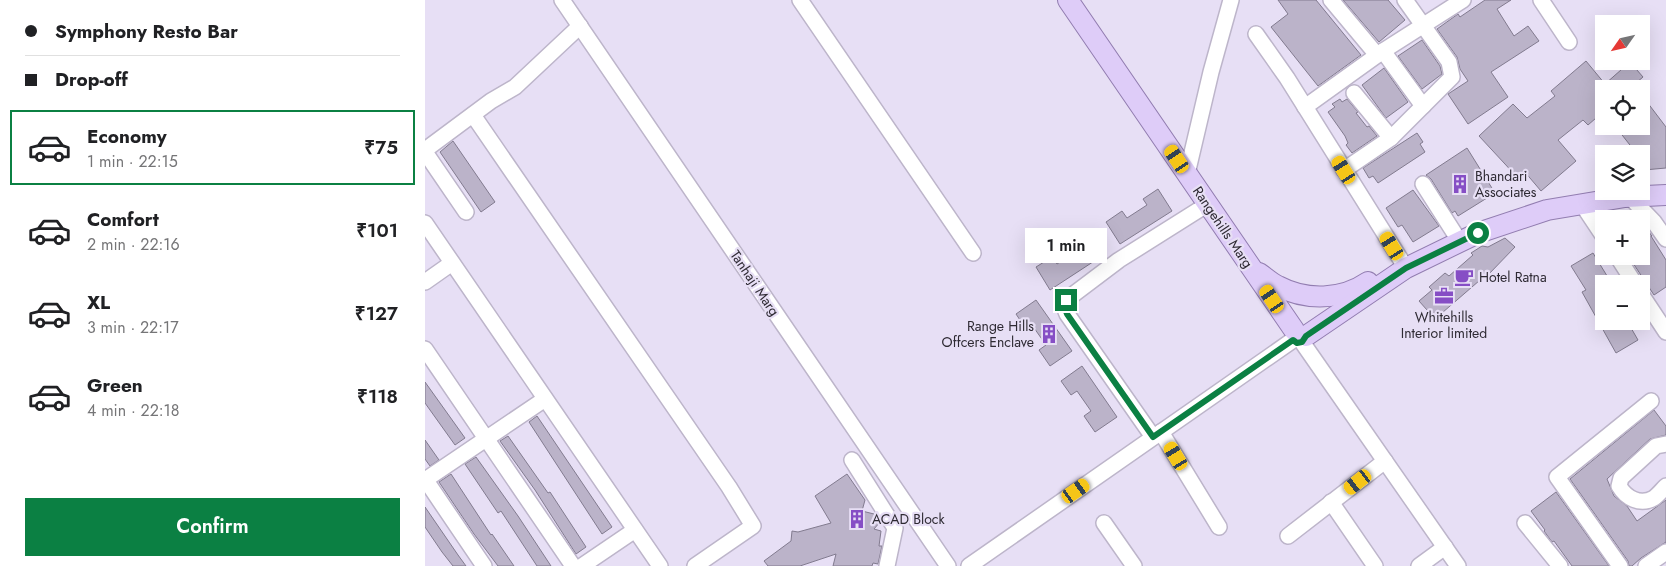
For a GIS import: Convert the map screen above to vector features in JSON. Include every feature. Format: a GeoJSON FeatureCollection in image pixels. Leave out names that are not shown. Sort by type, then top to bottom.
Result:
{"type":"FeatureCollection","features":[{"type":"Feature","properties":{"kind":"main road","name":"Rangehills Marg"},"geometry":{"type":"LineString","coordinates":[[1068,0],[1299,335]]}},
{"type":"Feature","properties":{"kind":"main road"},"geometry":{"type":"LineString","coordinates":[[1650,189],[1666,187]]}},
{"type":"Feature","properties":{"kind":"main road"},"geometry":{"type":"LineString","coordinates":[[1650,194],[1666,195]]}},
{"type":"Feature","properties":{"kind":"main road"},"geometry":{"type":"LineString","coordinates":[[1299,335],[1356,290],[1513,210],[1545,202],[1595,196]]}},
{"type":"Feature","properties":{"kind":"main road"},"geometry":{"type":"LineString","coordinates":[[1457,237],[1478,233],[1547,210],[1597,200]]}},
{"type":"Feature","properties":{"kind":"main road"},"geometry":{"type":"LineString","coordinates":[[1299,335],[1381,285],[1403,265]]}},
{"type":"Feature","properties":{"kind":"main road"},"geometry":{"type":"LineString","coordinates":[[1251,268],[1277,286],[1296,293],[1329,297],[1356,290]]}},
{"type":"Feature","properties":{"kind":"street"},"geometry":{"type":"LineString","coordinates":[[800,0],[973,253]]}},
{"type":"Feature","properties":{"kind":"street"},"geometry":{"type":"LineString","coordinates":[[1331,0],[1380,53],[1423,106]]}},
{"type":"Feature","properties":{"kind":"street"},"geometry":{"type":"LineString","coordinates":[[1344,170],[1391,138],[1452,77],[1449,62],[1405,0]]}},
{"type":"Feature","properties":{"kind":"street"},"geometry":{"type":"LineString","coordinates":[[1305,107],[1380,53],[1463,0]]}},
{"type":"Feature","properties":{"kind":"street"},"geometry":{"type":"LineString","coordinates":[[1541,0],[1569,42]]}},
{"type":"Feature","properties":{"kind":"street"},"geometry":{"type":"LineString","coordinates":[[1187,174],[1229,1]]}},
{"type":"Feature","properties":{"kind":"street","name":"Tanhaji Marg"},"geometry":{"type":"LineString","coordinates":[[568,2],[580,26],[949,566]]}},
{"type":"Feature","properties":{"kind":"street"},"geometry":{"type":"LineString","coordinates":[[466,212],[425,151],[491,100],[515,87],[580,26]]}},
{"type":"Feature","properties":{"kind":"street"},"geometry":{"type":"LineString","coordinates":[[1256,34],[1305,107],[1403,265]]}},
{"type":"Feature","properties":{"kind":"street"},"geometry":{"type":"LineString","coordinates":[[1354,93],[1391,138]]}},
{"type":"Feature","properties":{"kind":"street"},"geometry":{"type":"LineString","coordinates":[[473,114],[723,479],[753,526],[695,566]]}},
{"type":"Feature","properties":{"kind":"street"},"geometry":{"type":"LineString","coordinates":[[1423,184],[1457,237]]}},
{"type":"Feature","properties":{"kind":"street"},"geometry":{"type":"LineString","coordinates":[[1635,200],[1655,222],[1666,239]]}},
{"type":"Feature","properties":{"kind":"street"},"geometry":{"type":"LineString","coordinates":[[1208,204],[1119,260],[1066,300],[1065,309],[1157,434],[1219,527]]}},
{"type":"Feature","properties":{"kind":"street"},"geometry":{"type":"LineString","coordinates":[[1582,204],[1595,224]]}},
{"type":"Feature","properties":{"kind":"street"},"geometry":{"type":"LineString","coordinates":[[425,223],[659,566]]}},
{"type":"Feature","properties":{"kind":"street"},"geometry":{"type":"LineString","coordinates":[[425,282],[452,263]]}},
{"type":"Feature","properties":{"kind":"street"},"geometry":{"type":"LineString","coordinates":[[1650,308],[1666,332]]}},
{"type":"Feature","properties":{"kind":"street"},"geometry":{"type":"LineString","coordinates":[[969,566],[1299,335],[1458,566]]}},
{"type":"Feature","properties":{"kind":"street"},"geometry":{"type":"LineString","coordinates":[[425,349],[573,566]]}},
{"type":"Feature","properties":{"kind":"street"},"geometry":{"type":"LineString","coordinates":[[485,566],[425,479],[545,399]]}},
{"type":"Feature","properties":{"kind":"street"},"geometry":{"type":"LineString","coordinates":[[1620,566],[1557,477],[1651,401]]}},
{"type":"Feature","properties":{"kind":"street"},"geometry":{"type":"LineString","coordinates":[[1666,444],[1656,446],[1621,478],[1619,486],[1624,495],[1634,500],[1643,501],[1653,498],[1666,486]]}},
{"type":"Feature","properties":{"kind":"street"},"geometry":{"type":"LineString","coordinates":[[852,460],[895,528],[887,566]]}},
{"type":"Feature","properties":{"kind":"street"},"geometry":{"type":"LineString","coordinates":[[1288,536],[1385,461]]}},
{"type":"Feature","properties":{"kind":"street"},"geometry":{"type":"LineString","coordinates":[[1331,502],[1375,566]]}},
{"type":"Feature","properties":{"kind":"street"},"geometry":{"type":"LineString","coordinates":[[1104,523],[1134,566]]}},
{"type":"Feature","properties":{"kind":"street"},"geometry":{"type":"LineString","coordinates":[[1525,523],[1560,566]]}},
{"type":"Feature","properties":{"kind":"street"},"geometry":{"type":"LineString","coordinates":[[583,566],[635,530]]}},
{"type":"Feature","properties":{"kind":"street"},"geometry":{"type":"LineString","coordinates":[[1419,566],[1445,547]]}},
{"type":"Feature","properties":{"kind":"street"},"geometry":{"type":"LineString","coordinates":[[1646,566],[1666,552]]}},
{"type":"Feature","properties":{"kind":"building"},"geometry":{"type":"Polygon","coordinates":[[[1278,0],[1316,0],[1361,55],[1318,86],[1271,27],[1288,14],[1278,0]]]}},
{"type":"Feature","properties":{"kind":"building"},"geometry":{"type":"Polygon","coordinates":[[[1343,0],[1388,0],[1405,20],[1379,42],[1343,0]]]}},
{"type":"Feature","properties":{"kind":"building"},"geometry":{"type":"Polygon","coordinates":[[[1485,0],[1511,0],[1497,9],[1514,36],[1528,26],[1539,41],[1491,72],[1508,97],[1468,124],[1448,94],[1468,81],[1460,69],[1457,57],[1437,29],[1458,14],[1460,17],[1485,0]]]}},
{"type":"Feature","properties":{"kind":"building"},"geometry":{"type":"Polygon","coordinates":[[[1422,40],[1440,66],[1442,74],[1422,89],[1398,56],[1422,40]]]}},
{"type":"Feature","properties":{"kind":"building"},"geometry":{"type":"Polygon","coordinates":[[[1586,61],[1602,80],[1595,80],[1595,119],[1588,125],[1583,120],[1558,140],[1576,161],[1541,191],[1524,171],[1517,177],[1479,136],[1513,104],[1527,118],[1555,96],[1551,91],[1586,61]]]}},
{"type":"Feature","properties":{"kind":"building"},"geometry":{"type":"Polygon","coordinates":[[[1384,68],[1408,102],[1386,118],[1362,85],[1384,68]]]}},
{"type":"Feature","properties":{"kind":"building"},"geometry":{"type":"Polygon","coordinates":[[[1621,70],[1637,70],[1643,77],[1640,80],[1610,80],[1621,70]]]}},
{"type":"Feature","properties":{"kind":"building"},"geometry":{"type":"Polygon","coordinates":[[[1340,99],[1342,102],[1347,99],[1367,127],[1369,126],[1377,136],[1352,153],[1346,145],[1348,143],[1345,136],[1328,112],[1335,107],[1332,104],[1340,99]]]}},
{"type":"Feature","properties":{"kind":"building"},"geometry":{"type":"Polygon","coordinates":[[[1650,106],[1666,127],[1666,168],[1650,169],[1650,145],[1630,145],[1622,135],[1650,135],[1650,106]]]}},
{"type":"Feature","properties":{"kind":"building"},"geometry":{"type":"Polygon","coordinates":[[[1417,133],[1423,142],[1420,144],[1425,152],[1378,183],[1373,176],[1369,178],[1363,168],[1417,133]]]}},
{"type":"Feature","properties":{"kind":"building"},"geometry":{"type":"Polygon","coordinates":[[[453,141],[495,202],[481,212],[440,152],[453,141]]]}},
{"type":"Feature","properties":{"kind":"building","name":"Bhandari Associates"},"geometry":{"type":"Polygon","coordinates":[[[1467,148],[1495,193],[1458,216],[1455,211],[1452,213],[1431,179],[1426,175],[1467,148]]]}},
{"type":"Feature","properties":{"kind":"building"},"geometry":{"type":"Polygon","coordinates":[[[1158,189],[1172,211],[1120,244],[1106,222],[1122,211],[1127,218],[1147,205],[1143,199],[1158,189]]]}},
{"type":"Feature","properties":{"kind":"building"},"geometry":{"type":"Polygon","coordinates":[[[1413,190],[1439,226],[1413,242],[1402,225],[1398,227],[1386,208],[1413,190]]]}},
{"type":"Feature","properties":{"kind":"building"},"geometry":{"type":"Polygon","coordinates":[[[1650,233],[1666,260],[1666,287],[1654,295],[1650,289],[1650,275],[1641,275],[1634,265],[1650,265],[1650,233]]]}},
{"type":"Feature","properties":{"kind":"building","name":"Range Hills Offcers Enclave"},"geometry":{"type":"Polygon","coordinates":[[[1088,235],[1102,256],[1050,290],[1036,267],[1052,257],[1057,264],[1077,251],[1073,244],[1088,235]]]}},
{"type":"Feature","properties":{"kind":"building"},"geometry":{"type":"Polygon","coordinates":[[[1505,238],[1515,247],[1488,275],[1435,319],[1419,301],[1432,290],[1429,287],[1445,273],[1449,276],[1473,255],[1471,253],[1482,246],[1488,247],[1505,238]]]}},
{"type":"Feature","properties":{"kind":"building"},"geometry":{"type":"Polygon","coordinates":[[[1593,253],[1595,265],[1600,265],[1606,275],[1595,275],[1595,315],[1582,292],[1586,290],[1571,266],[1593,253]]]}},
{"type":"Feature","properties":{"kind":"building","name":"Range Hills Offcers Enclave"},"geometry":{"type":"Polygon","coordinates":[[[1036,300],[1072,351],[1050,366],[1039,350],[1046,345],[1032,325],[1026,329],[1016,314],[1036,300]]]}},
{"type":"Feature","properties":{"kind":"building"},"geometry":{"type":"Polygon","coordinates":[[[1603,330],[1632,330],[1638,340],[1616,353],[1603,330]]]}},
{"type":"Feature","properties":{"kind":"building","name":"Range Hills Offcers Enclave"},"geometry":{"type":"Polygon","coordinates":[[[1082,366],[1117,417],[1095,432],[1084,416],[1091,411],[1077,391],[1071,395],[1061,381],[1082,366]]]}},
{"type":"Feature","properties":{"kind":"building"},"geometry":{"type":"Polygon","coordinates":[[[425,382],[465,438],[455,445],[425,403],[425,382]]]}},
{"type":"Feature","properties":{"kind":"building"},"geometry":{"type":"Polygon","coordinates":[[[1654,410],[1666,426],[1666,435],[1650,439],[1607,479],[1614,496],[1627,506],[1637,521],[1666,500],[1666,542],[1632,566],[1629,566],[1628,561],[1570,479],[1654,410]]]}},
{"type":"Feature","properties":{"kind":"building"},"geometry":{"type":"Polygon","coordinates":[[[537,416],[612,527],[602,534],[529,422],[537,416]]]}},
{"type":"Feature","properties":{"kind":"building"},"geometry":{"type":"Polygon","coordinates":[[[508,436],[548,493],[550,492],[586,547],[576,554],[535,490],[500,441],[508,436]]]}},
{"type":"Feature","properties":{"kind":"building"},"geometry":{"type":"Polygon","coordinates":[[[425,440],[439,460],[430,466],[425,459],[425,440]]]}},
{"type":"Feature","properties":{"kind":"building"},"geometry":{"type":"Polygon","coordinates":[[[476,457],[551,566],[537,566],[501,511],[498,513],[465,464],[476,457]]]}},
{"type":"Feature","properties":{"kind":"building"},"geometry":{"type":"Polygon","coordinates":[[[451,474],[514,566],[498,566],[474,534],[439,482],[451,474]]]}},
{"type":"Feature","properties":{"kind":"building","name":"ACAD Block"},"geometry":{"type":"Polygon","coordinates":[[[847,474],[865,500],[862,511],[874,514],[880,522],[874,529],[881,531],[879,546],[882,546],[878,564],[873,563],[872,566],[833,566],[836,554],[800,566],[768,566],[764,561],[791,541],[792,531],[798,532],[831,523],[815,496],[847,474]]]}},
{"type":"Feature","properties":{"kind":"building"},"geometry":{"type":"Polygon","coordinates":[[[1556,492],[1609,566],[1572,566],[1554,541],[1552,542],[1544,531],[1531,511],[1556,492]]]}},
{"type":"Feature","properties":{"kind":"building"},"geometry":{"type":"Polygon","coordinates":[[[425,507],[466,566],[453,566],[442,552],[425,527],[425,507]]]}},
{"type":"Feature","properties":{"kind":"place","name":"Bhandari Associates"},"geometry":{"type":"Point","coordinates":[1460,184]}},
{"type":"Feature","properties":{"kind":"place","name":"Hotel Ratna"},"geometry":{"type":"Point","coordinates":[1464,277]}},
{"type":"Feature","properties":{"kind":"place","name":"Whitehills Interior limited"},"geometry":{"type":"Point","coordinates":[1444,296]}},
{"type":"Feature","properties":{"kind":"place","name":"Range Hills Offcers Enclave"},"geometry":{"type":"Point","coordinates":[1049,334]}},
{"type":"Feature","properties":{"kind":"place","name":"ACAD Block"},"geometry":{"type":"Point","coordinates":[857,519]}},
{"type":"Feature","properties":{"kind":"route"},"geometry":{"type":"LineString","coordinates":[[1066,300],[1065,309],[1067,314],[1153,437],[1293,340],[1297,343],[1304,341],[1306,336],[1406,268],[1478,233]]}}]}
